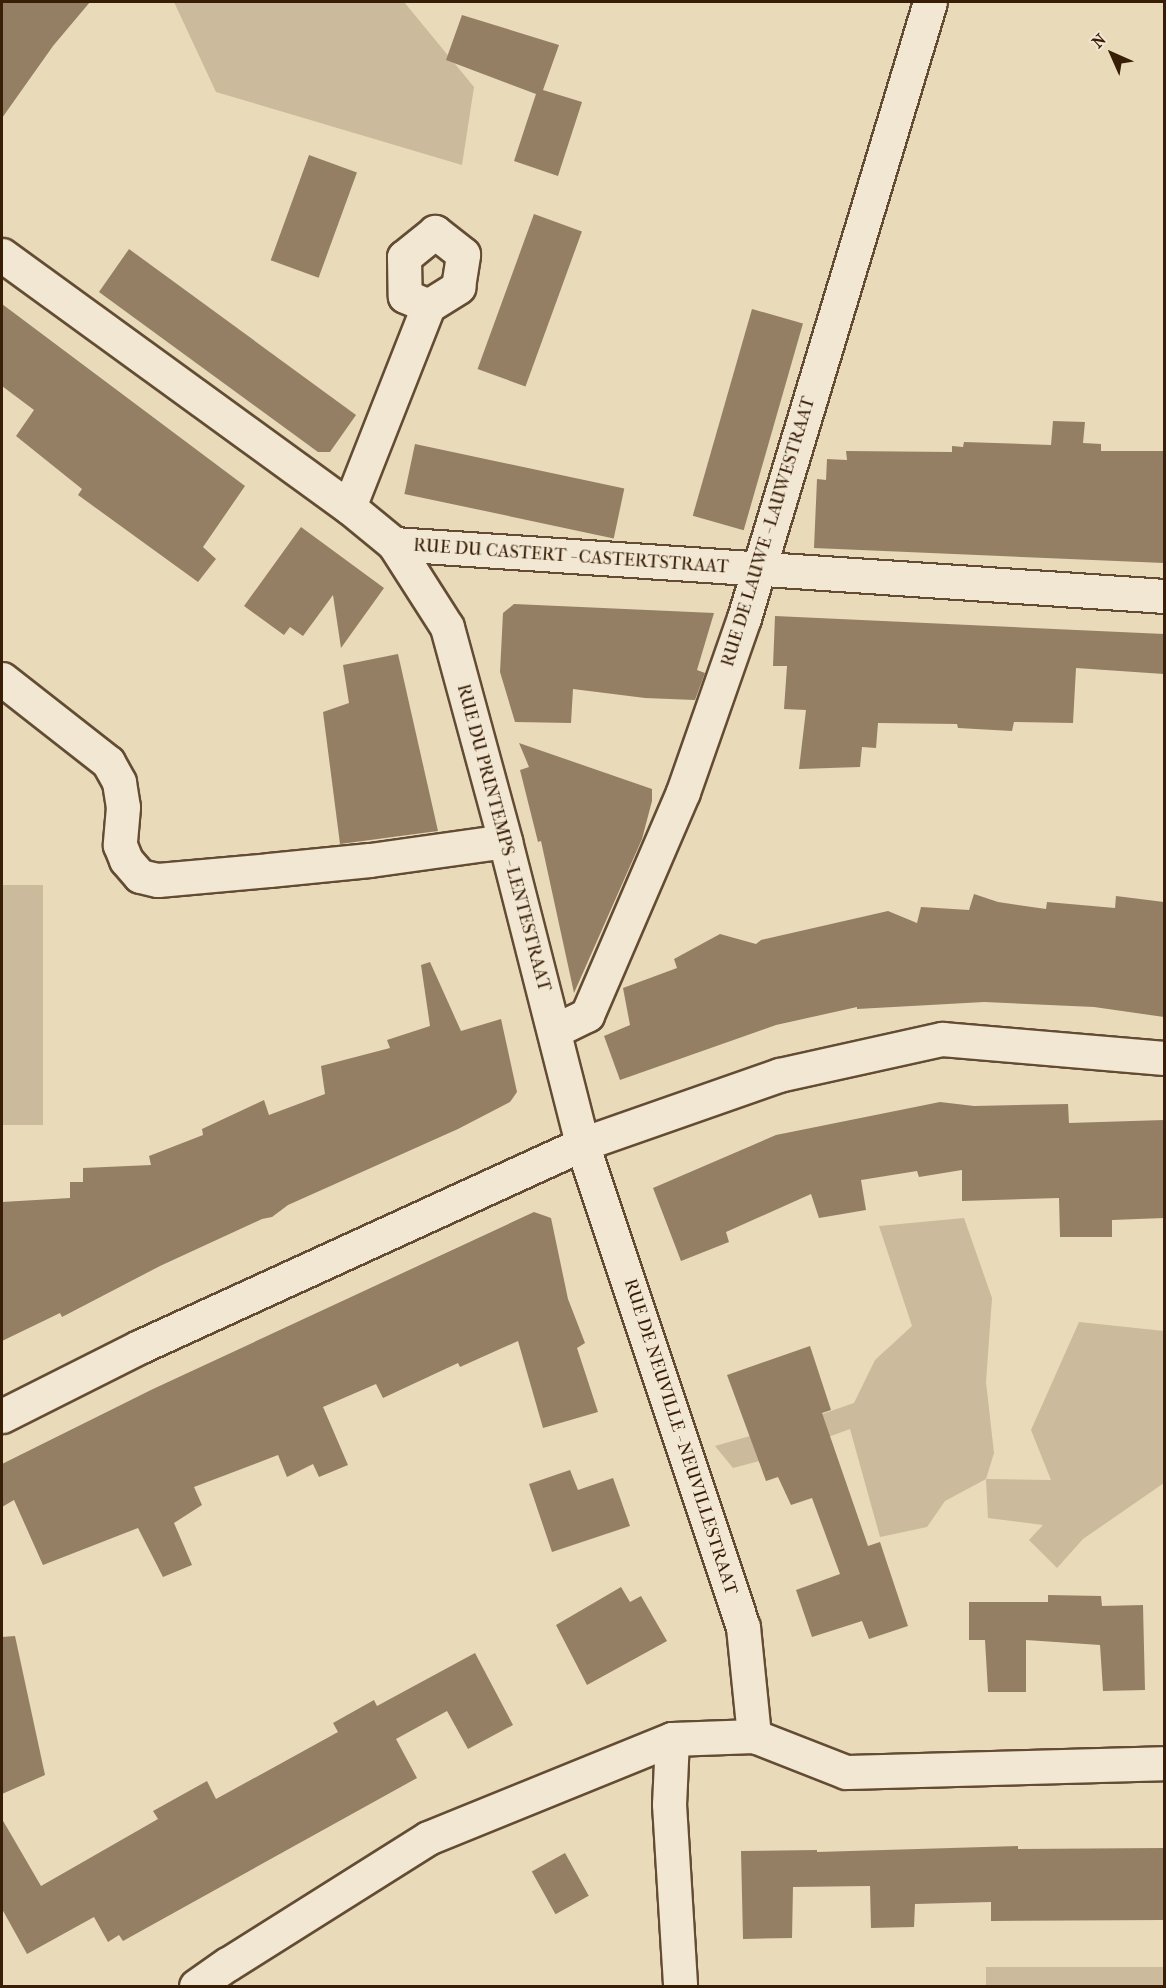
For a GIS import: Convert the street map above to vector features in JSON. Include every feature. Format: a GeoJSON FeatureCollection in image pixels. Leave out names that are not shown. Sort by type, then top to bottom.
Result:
{"type":"FeatureCollection","features":[{"type":"Feature","properties":{"kind":"street","name":"RUE DE LAUWE - LAUWESTRAAT"},"geometry":{"type":"LineString","coordinates":[[554,1031],[587,1016],[683,792],[759,570],[930,2]]}},
{"type":"Feature","properties":{"kind":"street","name":"RUE DU CASTERT - CASTERTSTRAAT"},"geometry":{"type":"LineString","coordinates":[[2,255],[349,507],[394,544],[1164,596]]}},
{"type":"Feature","properties":{"kind":"street"},"geometry":{"type":"LineString","coordinates":[[349,507],[428,306]]}},
{"type":"Feature","properties":{"kind":"street","name":"RUE DU PRINTEMPS - LENTESTRAAT"},"geometry":{"type":"LineString","coordinates":[[394,544],[447,627],[505,841],[582,1144]]}},
{"type":"Feature","properties":{"kind":"street"},"geometry":{"type":"LineString","coordinates":[[2,679],[108,762],[119,782],[123,807],[120,845],[126,860],[140,876],[158,880],[269,870],[505,841]]}},
{"type":"Feature","properties":{"kind":"street"},"geometry":{"type":"LineString","coordinates":[[2,1416],[139,1347],[582,1144],[779,1075],[942,1040],[1164,1058]]}},
{"type":"Feature","properties":{"kind":"street","name":"RUE DE NEUVILLE - NEUVILLESTRAAT"},"geometry":{"type":"LineString","coordinates":[[582,1144],[743,1627],[753,1736]]}},
{"type":"Feature","properties":{"kind":"street"},"geometry":{"type":"LineString","coordinates":[[196,1986],[428,1838],[672,1739],[753,1736],[846,1772],[1164,1763]]}},
{"type":"Feature","properties":{"kind":"street"},"geometry":{"type":"LineString","coordinates":[[672,1739],[669,1804],[680,1986]]}},
{"type":"Feature","properties":{"kind":"shaded area"},"geometry":{"type":"Polygon","coordinates":[[[174,2],[404,2],[474,87],[462,165],[216,92],[174,2]]]}},
{"type":"Feature","properties":{"kind":"shaded area"},"geometry":{"type":"Polygon","coordinates":[[[2,885],[43,885],[43,1125],[2,1125],[2,885]]]}},
{"type":"Feature","properties":{"kind":"shaded area"},"geometry":{"type":"Polygon","coordinates":[[[964,1218],[992,1298],[986,1382],[994,1453],[986,1479],[945,1501],[927,1527],[880,1537],[850,1429],[774,1457],[733,1468],[715,1446],[796,1423],[854,1403],[875,1360],[912,1326],[879,1226],[964,1218]]]}},
{"type":"Feature","properties":{"kind":"shaded area"},"geometry":{"type":"Polygon","coordinates":[[[1079,1322],[1164,1331],[1164,1483],[1083,1539],[1057,1568],[1029,1540],[1043,1525],[988,1518],[986,1479],[1051,1480],[1031,1430],[1079,1322]]]}},
{"type":"Feature","properties":{"kind":"shaded area"},"geometry":{"type":"Polygon","coordinates":[[[986,1967],[1164,1967],[1164,1986],[986,1986],[986,1967]]]}},
{"type":"Feature","properties":{"kind":"building"},"geometry":{"type":"Polygon","coordinates":[[[2,2],[90,2],[53,46],[2,118],[2,2]]]}},
{"type":"Feature","properties":{"kind":"building"},"geometry":{"type":"Polygon","coordinates":[[[462,15],[559,45],[543,90],[582,102],[558,176],[514,161],[536,94],[446,60],[462,15]]]}},
{"type":"Feature","properties":{"kind":"building"},"geometry":{"type":"Polygon","coordinates":[[[309,155],[357,172],[319,278],[271,260],[309,155]]]}},
{"type":"Feature","properties":{"kind":"building"},"geometry":{"type":"Polygon","coordinates":[[[534,214],[582,231],[525,386],[478,369],[534,214]]]}},
{"type":"Feature","properties":{"kind":"building"},"geometry":{"type":"Polygon","coordinates":[[[129,249],[356,415],[330,452],[318,452],[99,292],[129,249]]]}},
{"type":"Feature","properties":{"kind":"building"},"geometry":{"type":"Polygon","coordinates":[[[2,304],[245,486],[203,547],[216,559],[198,582],[78,495],[82,489],[16,436],[34,410],[2,386],[2,304]]]}},
{"type":"Feature","properties":{"kind":"building"},"geometry":{"type":"Polygon","coordinates":[[[752,309],[803,324],[744,530],[693,516],[752,309]]]}},
{"type":"Feature","properties":{"kind":"building"},"geometry":{"type":"Polygon","coordinates":[[[1053,421],[1085,422],[1083,443],[1101,444],[1101,451],[1164,451],[1164,563],[814,548],[817,479],[826,480],[827,459],[847,460],[846,451],[952,452],[952,446],[963,447],[964,442],[1051,445],[1053,421]]]}},
{"type":"Feature","properties":{"kind":"building"},"geometry":{"type":"Polygon","coordinates":[[[415,444],[624,488],[614,538],[404,494],[415,444]]]}},
{"type":"Feature","properties":{"kind":"building"},"geometry":{"type":"Polygon","coordinates":[[[301,527],[384,588],[341,648],[333,595],[303,636],[290,627],[284,635],[244,606],[301,527]]]}},
{"type":"Feature","properties":{"kind":"building"},"geometry":{"type":"Polygon","coordinates":[[[514,604],[714,613],[697,670],[705,673],[695,700],[645,698],[573,689],[571,723],[515,722],[500,672],[503,613],[514,604]]]}},
{"type":"Feature","properties":{"kind":"building"},"geometry":{"type":"Polygon","coordinates":[[[775,616],[1164,634],[1164,674],[1076,668],[1073,723],[1014,722],[1012,731],[958,728],[957,724],[878,723],[876,748],[862,747],[860,767],[799,769],[806,710],[784,709],[787,666],[773,666],[775,616]]]}},
{"type":"Feature","properties":{"kind":"building"},"geometry":{"type":"Polygon","coordinates":[[[398,654],[438,831],[340,844],[323,712],[349,703],[343,665],[398,654]]]}},
{"type":"Feature","properties":{"kind":"building"},"geometry":{"type":"Polygon","coordinates":[[[519,743],[652,789],[652,801],[642,839],[574,993],[541,841],[538,842],[520,770],[529,767],[519,743]]]}},
{"type":"Feature","properties":{"kind":"building"},"geometry":{"type":"Polygon","coordinates":[[[974,894],[998,902],[1046,909],[1047,902],[1115,908],[1116,896],[1164,902],[1164,1017],[1094,1007],[984,1002],[857,1009],[857,1007],[776,1025],[620,1080],[604,1036],[630,1025],[623,988],[677,968],[674,959],[720,934],[756,944],[761,940],[888,911],[917,923],[921,907],[969,910],[974,894]]]}},
{"type":"Feature","properties":{"kind":"building"},"geometry":{"type":"Polygon","coordinates":[[[430,962],[461,1031],[501,1019],[517,1092],[510,1102],[458,1129],[288,1205],[272,1217],[262,1219],[160,1266],[62,1317],[60,1313],[2,1341],[2,1202],[70,1198],[70,1182],[83,1182],[83,1168],[151,1165],[149,1156],[203,1135],[202,1129],[264,1100],[269,1115],[325,1094],[321,1066],[390,1048],[387,1040],[430,1026],[421,965],[430,962]]]}},
{"type":"Feature","properties":{"kind":"building"},"geometry":{"type":"Polygon","coordinates":[[[940,1102],[974,1106],[1068,1104],[1069,1123],[1164,1120],[1164,1218],[1112,1220],[1112,1237],[1060,1237],[1059,1198],[962,1201],[962,1170],[919,1177],[917,1171],[861,1180],[866,1210],[819,1218],[811,1194],[726,1232],[729,1242],[681,1261],[653,1188],[776,1135],[940,1102]]]}},
{"type":"Feature","properties":{"kind":"building"},"geometry":{"type":"Polygon","coordinates":[[[534,1212],[551,1218],[568,1299],[585,1343],[577,1348],[598,1412],[543,1428],[518,1341],[460,1367],[458,1363],[383,1398],[376,1384],[323,1407],[348,1465],[319,1477],[313,1464],[287,1477],[278,1455],[194,1487],[202,1505],[174,1523],[192,1565],[163,1577],[138,1528],[43,1565],[14,1500],[2,1507],[2,1464],[153,1389],[534,1212]]]}},
{"type":"Feature","properties":{"kind":"building"},"geometry":{"type":"Polygon","coordinates":[[[810,1346],[831,1410],[822,1413],[868,1546],[880,1542],[908,1626],[869,1639],[862,1621],[812,1637],[796,1590],[840,1574],[812,1498],[791,1505],[778,1477],[766,1481],[727,1375],[810,1346]]]}},
{"type":"Feature","properties":{"kind":"building"},"geometry":{"type":"Polygon","coordinates":[[[570,1470],[578,1490],[613,1478],[630,1526],[552,1552],[529,1484],[570,1470]]]}},
{"type":"Feature","properties":{"kind":"building"},"geometry":{"type":"Polygon","coordinates":[[[621,1587],[630,1602],[641,1596],[667,1641],[587,1685],[556,1625],[621,1587]]]}},
{"type":"Feature","properties":{"kind":"building"},"geometry":{"type":"Polygon","coordinates":[[[1048,1595],[1101,1596],[1102,1606],[1143,1605],[1145,1690],[1103,1691],[1100,1645],[1026,1640],[1026,1692],[988,1692],[985,1640],[969,1640],[969,1602],[1048,1602],[1048,1595]]]}},
{"type":"Feature","properties":{"kind":"building"},"geometry":{"type":"Polygon","coordinates":[[[15,1636],[45,1775],[2,1794],[2,1637],[15,1636]]]}},
{"type":"Feature","properties":{"kind":"building"},"geometry":{"type":"Polygon","coordinates":[[[475,1653],[513,1725],[468,1749],[447,1711],[396,1739],[417,1778],[123,1941],[119,1935],[108,1942],[94,1917],[27,1954],[2,1909],[2,1819],[41,1886],[158,1819],[153,1811],[207,1781],[216,1799],[338,1732],[333,1723],[374,1700],[377,1706],[475,1653]]]}},
{"type":"Feature","properties":{"kind":"building"},"geometry":{"type":"Polygon","coordinates":[[[1018,1846],[1018,1849],[1164,1848],[1164,1920],[991,1921],[991,1902],[915,1904],[914,1927],[871,1928],[870,1886],[793,1887],[792,1938],[743,1939],[741,1851],[817,1850],[817,1852],[1018,1846]]]}},
{"type":"Feature","properties":{"kind":"building"},"geometry":{"type":"Polygon","coordinates":[[[565,1853],[589,1896],[556,1914],[532,1871],[565,1853]]]}}]}
